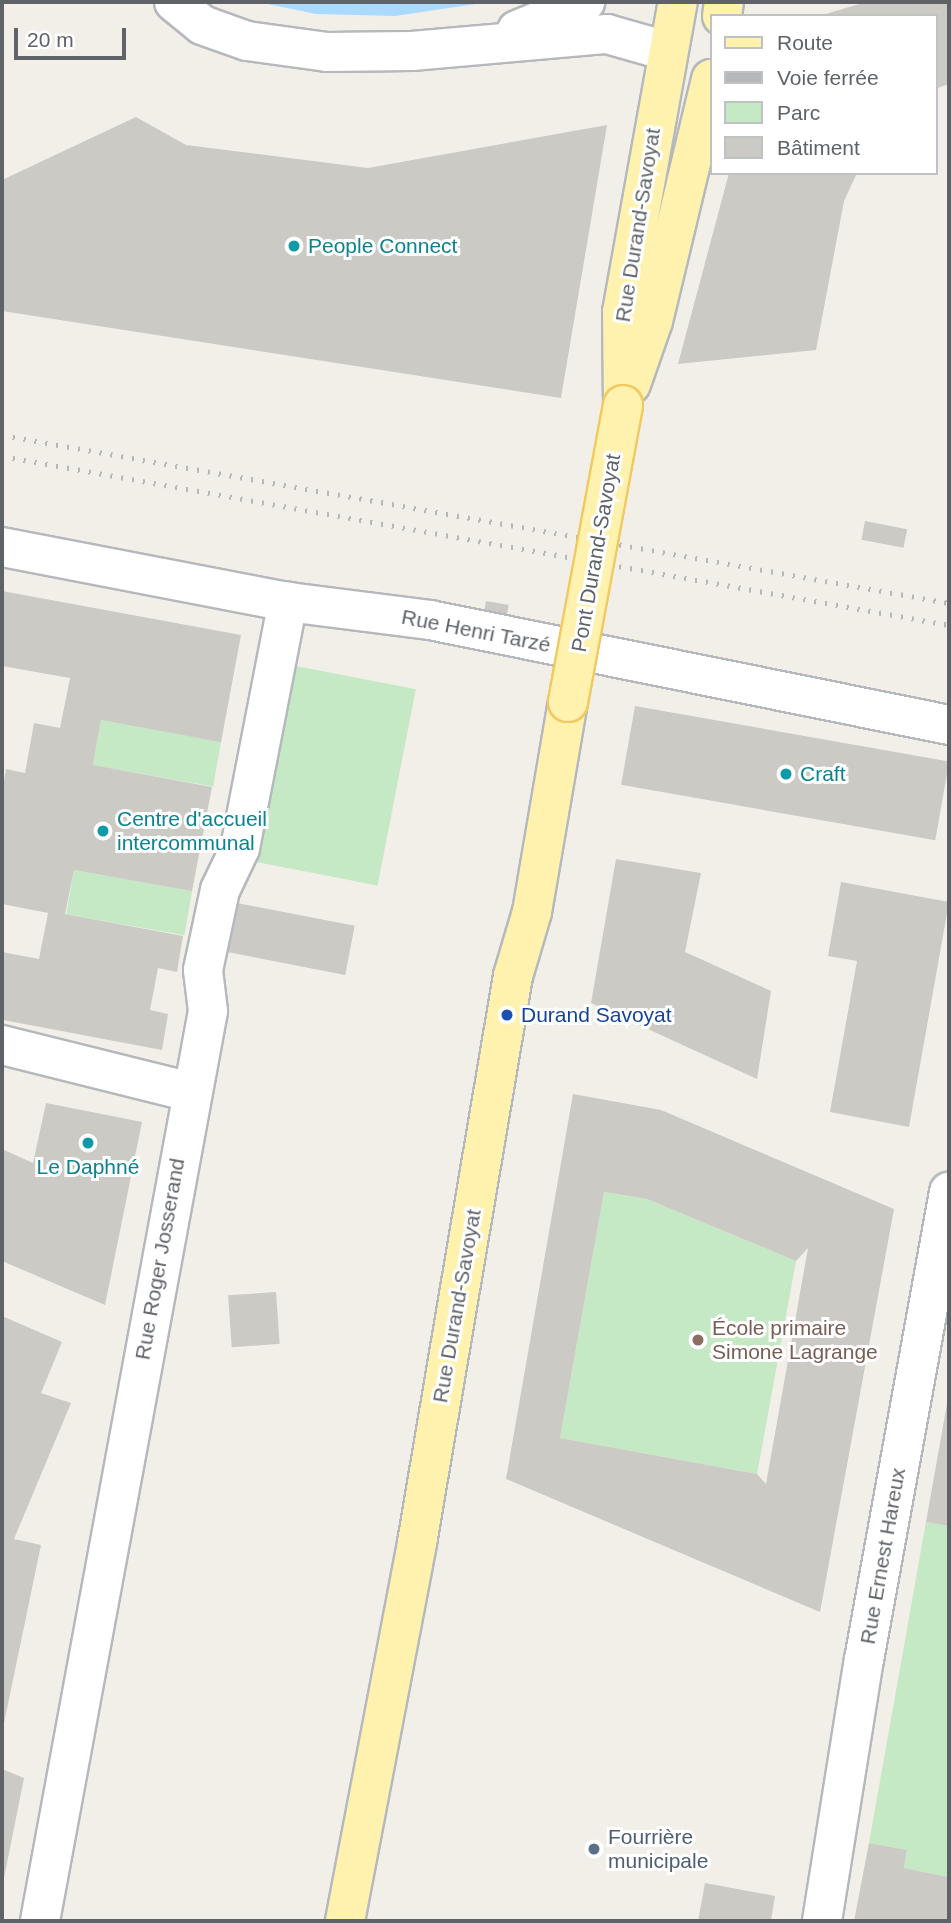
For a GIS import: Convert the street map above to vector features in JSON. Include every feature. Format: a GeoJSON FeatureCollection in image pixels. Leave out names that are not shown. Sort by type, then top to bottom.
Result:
{"type":"FeatureCollection","features":[{"type":"Feature","properties":{"kind":"main road","name":"Rue Durand-Savoyat"},"geometry":{"type":"LineString","coordinates":[[623,405],[622,312],[667,51],[678,2]]}},
{"type":"Feature","properties":{"kind":"main road","name":"Rue Durand-Savoyat"},"geometry":{"type":"LineString","coordinates":[[623,405],[653,321],[710,83]]}},
{"type":"Feature","properties":{"kind":"main road","name":"Pont Durand-Savoyat"},"geometry":{"type":"LineString","coordinates":[[568,702],[623,405]]}},
{"type":"Feature","properties":{"kind":"main road","name":"Rue Durand-Savoyat"},"geometry":{"type":"LineString","coordinates":[[342,1917],[417,1543],[513,976],[533,912],[568,702]]}},
{"type":"Feature","properties":{"kind":"street"},"geometry":{"type":"LineString","coordinates":[[174,2],[202,25],[247,41],[327,52],[412,51],[490,41],[607,34],[667,51]]}},
{"type":"Feature","properties":{"kind":"street"},"geometry":{"type":"LineString","coordinates":[[490,41],[585,2]]}},
{"type":"Feature","properties":{"kind":"street","name":"Rue Henri Tarzé"},"geometry":{"type":"LineString","coordinates":[[2,547],[288,601],[430,620],[949,725]]}},
{"type":"Feature","properties":{"kind":"street","name":"Rue Roger Josserand"},"geometry":{"type":"LineString","coordinates":[[40,1921],[190,1092],[208,1011],[203,970],[220,890],[240,848],[288,601]]}},
{"type":"Feature","properties":{"kind":"street"},"geometry":{"type":"LineString","coordinates":[[2,1045],[190,1092]]}},
{"type":"Feature","properties":{"kind":"street","name":"Rue Ernest Hareux"},"geometry":{"type":"LineString","coordinates":[[822,1921],[864,1660],[949,1192]]}},
{"type":"Feature","properties":{"kind":"green space"},"geometry":{"type":"Polygon","coordinates":[[[296,666],[416,689],[378,886],[258,862],[296,666]]]}},
{"type":"Feature","properties":{"kind":"green space"},"geometry":{"type":"Polygon","coordinates":[[[101,720],[221,741],[213,786],[93,765],[101,720]]]}},
{"type":"Feature","properties":{"kind":"green space"},"geometry":{"type":"Polygon","coordinates":[[[74,870],[192,891],[184,935],[66,914],[74,870]]]}},
{"type":"Feature","properties":{"kind":"green space"},"geometry":{"type":"Polygon","coordinates":[[[604,1192],[647,1199],[796,1261],[757,1474],[560,1438],[604,1192]]]}},
{"type":"Feature","properties":{"kind":"green space"},"geometry":{"type":"Polygon","coordinates":[[[926,1522],[949,1526],[949,1877],[904,1868],[907,1850],[869,1843],[926,1522]]]}},
{"type":"Feature","properties":{"kind":"water"},"geometry":{"type":"Polygon","coordinates":[[[258,2],[489,2],[395,16],[316,14],[258,2]]]}},
{"type":"Feature","properties":{"kind":"building"},"geometry":{"type":"Polygon","coordinates":[[[866,2],[949,2],[949,84],[937,88],[937,14],[826,14],[866,2]]]}},
{"type":"Feature","properties":{"kind":"building","name":"People Connect"},"geometry":{"type":"Polygon","coordinates":[[[136,117],[186,145],[368,168],[607,125],[561,398],[2,311],[2,180],[136,117]]]}},
{"type":"Feature","properties":{"kind":"building"},"geometry":{"type":"Polygon","coordinates":[[[728,175],[856,175],[844,201],[816,350],[678,364],[728,175]]]}},
{"type":"Feature","properties":{"kind":"building"},"geometry":{"type":"Polygon","coordinates":[[[865,521],[907,529],[904,548],[861,540],[865,521]]]}},
{"type":"Feature","properties":{"kind":"building","name":"Centre d'accueil intercommunal"},"geometry":{"type":"Polygon","coordinates":[[[2,591],[241,635],[221,742],[101,720],[93,765],[212,787],[192,891],[74,870],[65,914],[183,936],[177,972],[158,968],[150,1010],[168,1014],[162,1050],[3,1020],[2,952],[39,959],[48,913],[2,904],[2,793],[6,769],[25,773],[34,723],[60,728],[70,678],[2,666],[2,591]]]}},
{"type":"Feature","properties":{"kind":"building"},"geometry":{"type":"Polygon","coordinates":[[[486,601],[509,605],[507,614],[484,610],[486,601]]]}},
{"type":"Feature","properties":{"kind":"building","name":"Craft"},"geometry":{"type":"Polygon","coordinates":[[[635,706],[949,761],[935,840],[621,785],[635,706]]]}},
{"type":"Feature","properties":{"kind":"building"},"geometry":{"type":"Polygon","coordinates":[[[616,859],[701,873],[685,952],[771,991],[757,1079],[591,1003],[616,859]]]}},
{"type":"Feature","properties":{"kind":"building"},"geometry":{"type":"Polygon","coordinates":[[[841,882],[949,902],[909,1127],[830,1112],[857,961],[828,956],[841,882]]]}},
{"type":"Feature","properties":{"kind":"building"},"geometry":{"type":"Polygon","coordinates":[[[232,902],[355,926],[345,975],[222,951],[232,902]]]}},
{"type":"Feature","properties":{"kind":"building"},"geometry":{"type":"Polygon","coordinates":[[[573,1094],[661,1110],[894,1209],[820,1612],[506,1479],[573,1094]],[[604,1192],[560,1438],[757,1474],[766,1484],[808,1248],[796,1261],[647,1199],[604,1192]]]}},
{"type":"Feature","properties":{"kind":"building"},"geometry":{"type":"Polygon","coordinates":[[[46,1103],[142,1122],[105,1305],[2,1261],[2,1149],[33,1163],[46,1103]]]}},
{"type":"Feature","properties":{"kind":"building"},"geometry":{"type":"Polygon","coordinates":[[[276,1292],[280,1344],[232,1347],[228,1295],[276,1292]]]}},
{"type":"Feature","properties":{"kind":"building"},"geometry":{"type":"Polygon","coordinates":[[[2,1316],[62,1342],[41,1393],[71,1403],[14,1539],[41,1545],[3,1728],[2,1316]]]}},
{"type":"Feature","properties":{"kind":"building"},"geometry":{"type":"Polygon","coordinates":[[[949,1398],[949,1526],[926,1522],[949,1398]]]}},
{"type":"Feature","properties":{"kind":"building"},"geometry":{"type":"Polygon","coordinates":[[[2,1769],[24,1778],[3,1883],[2,1882],[2,1769]]]}},
{"type":"Feature","properties":{"kind":"building"},"geometry":{"type":"Polygon","coordinates":[[[869,1843],[907,1850],[904,1868],[949,1877],[949,1921],[854,1921],[869,1843]]]}},
{"type":"Feature","properties":{"kind":"building"},"geometry":{"type":"Polygon","coordinates":[[[705,1883],[775,1896],[771,1921],[698,1921],[705,1883]]]}},
{"type":"Feature","properties":{"kind":"railway"},"geometry":{"type":"LineString","coordinates":[[2,435],[949,603]]}},
{"type":"Feature","properties":{"kind":"railway"},"geometry":{"type":"LineString","coordinates":[[2,456],[949,625]]}},
{"type":"Feature","properties":{"kind":"place","name":"People Connect"},"geometry":{"type":"Point","coordinates":[294,246]}},
{"type":"Feature","properties":{"kind":"place","name":"Craft"},"geometry":{"type":"Point","coordinates":[786,774]}},
{"type":"Feature","properties":{"kind":"place","name":"Centre d'accueil intercommunal"},"geometry":{"type":"Point","coordinates":[103,831]}},
{"type":"Feature","properties":{"kind":"place","name":"Durand Savoyat"},"geometry":{"type":"Point","coordinates":[507,1015]}},
{"type":"Feature","properties":{"kind":"place","name":"Le Daphné"},"geometry":{"type":"Point","coordinates":[88,1143]}},
{"type":"Feature","properties":{"kind":"place","name":"École primaire Simone Lagrange"},"geometry":{"type":"Point","coordinates":[698,1340]}},
{"type":"Feature","properties":{"kind":"place","name":"Fourrière municipale"},"geometry":{"type":"Point","coordinates":[594,1849]}}]}
